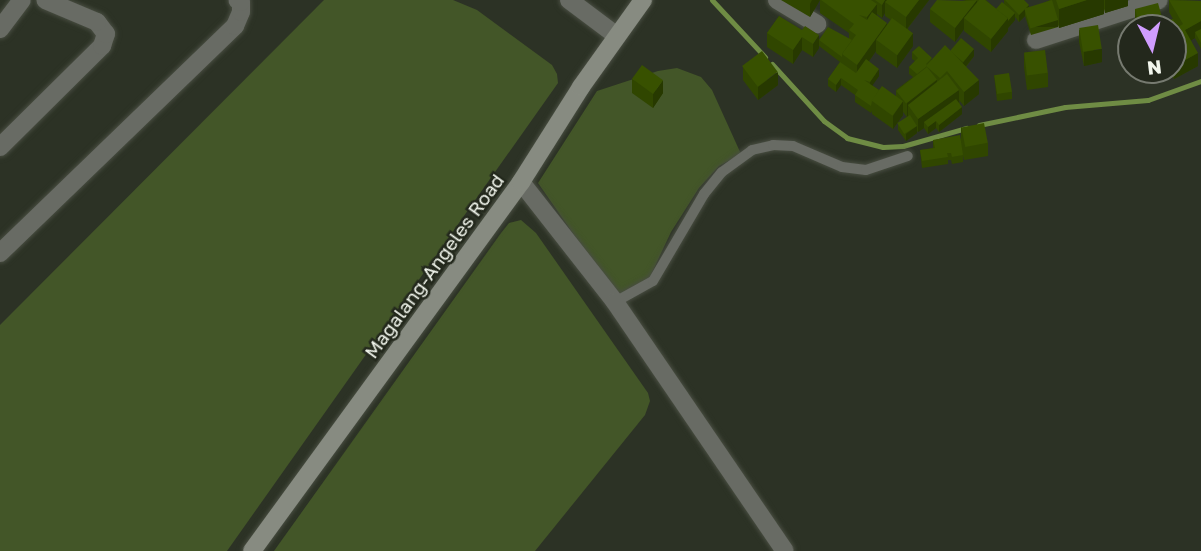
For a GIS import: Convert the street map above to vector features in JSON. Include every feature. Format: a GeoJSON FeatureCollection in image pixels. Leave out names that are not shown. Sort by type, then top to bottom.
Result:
{"type":"FeatureCollection","features":[{"type":"Feature","properties":{"kind":"main road","name":"Magalang-Angeles Road"},"geometry":{"type":"LineString","coordinates":[[252,551],[521,182],[643,0]]}},
{"type":"Feature","properties":{"kind":"street"},"geometry":{"type":"LineString","coordinates":[[0,29],[22,0]]}},
{"type":"Feature","properties":{"kind":"street"},"geometry":{"type":"LineString","coordinates":[[0,147],[102,46],[106,34],[97,22],[45,0]]}},
{"type":"Feature","properties":{"kind":"street"},"geometry":{"type":"LineString","coordinates":[[0,253],[235,26],[241,12],[241,2],[237,0]]}},
{"type":"Feature","properties":{"kind":"street"},"geometry":{"type":"LineString","coordinates":[[569,0],[617,36]]}},
{"type":"Feature","properties":{"kind":"street"},"geometry":{"type":"LineString","coordinates":[[777,0],[817,24]]}},
{"type":"Feature","properties":{"kind":"street"},"geometry":{"type":"LineString","coordinates":[[1036,40],[1159,0]]}},
{"type":"Feature","properties":{"kind":"street"},"geometry":{"type":"LineString","coordinates":[[521,182],[615,302],[785,551]]}},
{"type":"Feature","properties":{"kind":"lane"},"geometry":{"type":"LineString","coordinates":[[615,302],[653,281],[710,187],[722,172],[752,150],[773,145],[793,146],[842,167],[866,170],[908,156]]}},
{"type":"Feature","properties":{"kind":"green space"},"geometry":{"type":"Polygon","coordinates":[[[324,0],[453,0],[477,10],[552,65],[558,83],[227,551],[0,551],[0,325],[324,0]]]}},
{"type":"Feature","properties":{"kind":"green space"},"geometry":{"type":"Polygon","coordinates":[[[677,68],[701,77],[712,90],[741,154],[719,166],[699,188],[671,232],[649,279],[622,294],[615,294],[538,183],[597,91],[658,71],[677,68]]]}},
{"type":"Feature","properties":{"kind":"green space"},"geometry":{"type":"Polygon","coordinates":[[[521,220],[536,233],[648,393],[650,401],[645,415],[535,551],[274,551],[501,233],[509,223],[521,220]]]}},
{"type":"Feature","properties":{"kind":"building"},"geometry":{"type":"Polygon","coordinates":[[[821,0],[871,0],[877,4],[867,17],[859,15],[867,20],[872,12],[887,23],[857,65],[842,54],[856,35],[849,30],[854,24],[821,0]]]}},
{"type":"Feature","properties":{"kind":"building"},"geometry":{"type":"Polygon","coordinates":[[[919,0],[906,17],[885,2],[919,0]]]}},
{"type":"Feature","properties":{"kind":"building"},"geometry":{"type":"Polygon","coordinates":[[[937,0],[977,0],[955,28],[930,9],[937,0]]]}},
{"type":"Feature","properties":{"kind":"building"},"geometry":{"type":"Polygon","coordinates":[[[979,0],[985,0],[1008,18],[991,39],[964,18],[979,0]]]}},
{"type":"Feature","properties":{"kind":"building"},"geometry":{"type":"Polygon","coordinates":[[[1005,0],[1024,0],[1029,5],[1019,15],[1005,0]]]}},
{"type":"Feature","properties":{"kind":"building"},"geometry":{"type":"Polygon","coordinates":[[[1052,0],[1058,20],[1030,29],[1024,8],[1052,0]]]}},
{"type":"Feature","properties":{"kind":"building"},"geometry":{"type":"Polygon","coordinates":[[[1056,0],[1087,0],[1059,9],[1056,0]]]}},
{"type":"Feature","properties":{"kind":"building"},"geometry":{"type":"Polygon","coordinates":[[[1169,0],[1201,1],[1201,21],[1187,29],[1187,14],[1177,14],[1169,0]]]}},
{"type":"Feature","properties":{"kind":"building"},"geometry":{"type":"Polygon","coordinates":[[[1002,2],[1015,13],[1008,21],[1008,18],[996,9],[1002,2]]]}},
{"type":"Feature","properties":{"kind":"building"},"geometry":{"type":"Polygon","coordinates":[[[1158,3],[1161,14],[1136,14],[1135,9],[1158,3]]]}},
{"type":"Feature","properties":{"kind":"building"},"geometry":{"type":"Polygon","coordinates":[[[779,16],[802,30],[805,26],[819,35],[813,44],[802,37],[793,50],[767,33],[779,16]]]}},
{"type":"Feature","properties":{"kind":"building"},"geometry":{"type":"Polygon","coordinates":[[[892,18],[913,33],[897,55],[876,40],[892,18]]]}},
{"type":"Feature","properties":{"kind":"building"},"geometry":{"type":"Polygon","coordinates":[[[1098,25],[1102,49],[1083,52],[1079,28],[1098,25]]]}},
{"type":"Feature","properties":{"kind":"building"},"geometry":{"type":"Polygon","coordinates":[[[828,27],[852,40],[842,57],[819,40],[828,27]]]}},
{"type":"Feature","properties":{"kind":"building"},"geometry":{"type":"Polygon","coordinates":[[[1201,29],[1201,43],[1195,32],[1201,29]]]}},
{"type":"Feature","properties":{"kind":"building"},"geometry":{"type":"Polygon","coordinates":[[[1187,34],[1198,53],[1187,59],[1187,34]]]}},
{"type":"Feature","properties":{"kind":"building"},"geometry":{"type":"Polygon","coordinates":[[[961,38],[974,49],[963,62],[950,51],[961,38]]]}},
{"type":"Feature","properties":{"kind":"building"},"geometry":{"type":"Polygon","coordinates":[[[945,45],[979,80],[964,92],[947,71],[940,78],[926,66],[945,45]]]}},
{"type":"Feature","properties":{"kind":"building"},"geometry":{"type":"Polygon","coordinates":[[[919,46],[932,58],[917,74],[909,67],[918,58],[912,52],[919,46]]]}},
{"type":"Feature","properties":{"kind":"building"},"geometry":{"type":"Polygon","coordinates":[[[1045,50],[1048,73],[1027,75],[1024,53],[1045,50]]]}},
{"type":"Feature","properties":{"kind":"building"},"geometry":{"type":"Polygon","coordinates":[[[762,51],[778,72],[758,87],[742,66],[762,51]]]}},
{"type":"Feature","properties":{"kind":"building"},"geometry":{"type":"Polygon","coordinates":[[[866,59],[879,69],[870,82],[864,80],[879,90],[871,106],[855,95],[858,90],[841,78],[836,85],[828,79],[840,62],[856,73],[866,59]]]}},
{"type":"Feature","properties":{"kind":"building"},"geometry":{"type":"Polygon","coordinates":[[[642,65],[663,80],[653,94],[632,79],[642,65]]]}},
{"type":"Feature","properties":{"kind":"building"},"geometry":{"type":"Polygon","coordinates":[[[927,67],[937,80],[906,104],[896,91],[927,67]]]}},
{"type":"Feature","properties":{"kind":"building"},"geometry":{"type":"Polygon","coordinates":[[[1009,73],[1012,92],[997,94],[994,75],[1009,73]]]}},
{"type":"Feature","properties":{"kind":"building"},"geometry":{"type":"Polygon","coordinates":[[[947,74],[959,90],[918,119],[908,105],[947,74]]]}},
{"type":"Feature","properties":{"kind":"building"},"geometry":{"type":"Polygon","coordinates":[[[882,86],[903,101],[892,116],[871,101],[882,86]]]}},
{"type":"Feature","properties":{"kind":"building"},"geometry":{"type":"Polygon","coordinates":[[[956,99],[962,107],[939,125],[936,121],[928,127],[924,122],[956,99]]]}},
{"type":"Feature","properties":{"kind":"building"},"geometry":{"type":"Polygon","coordinates":[[[910,115],[917,126],[904,134],[897,123],[910,115]]]}},
{"type":"Feature","properties":{"kind":"building"},"geometry":{"type":"Polygon","coordinates":[[[984,123],[988,143],[965,147],[961,127],[984,123]]]}},
{"type":"Feature","properties":{"kind":"building"},"geometry":{"type":"Polygon","coordinates":[[[960,135],[963,155],[952,157],[951,153],[947,153],[948,157],[922,161],[920,150],[935,148],[933,140],[960,135]]]}},
{"type":"Feature","properties":{"kind":"waterway"},"geometry":{"type":"LineString","coordinates":[[712,0],[765,57]]}},
{"type":"Feature","properties":{"kind":"waterway"},"geometry":{"type":"LineString","coordinates":[[772,64],[824,121],[847,138],[883,147],[903,146],[966,128]]}},
{"type":"Feature","properties":{"kind":"waterway"},"geometry":{"type":"LineString","coordinates":[[979,125],[1065,107],[1148,100],[1201,81]]}}]}
